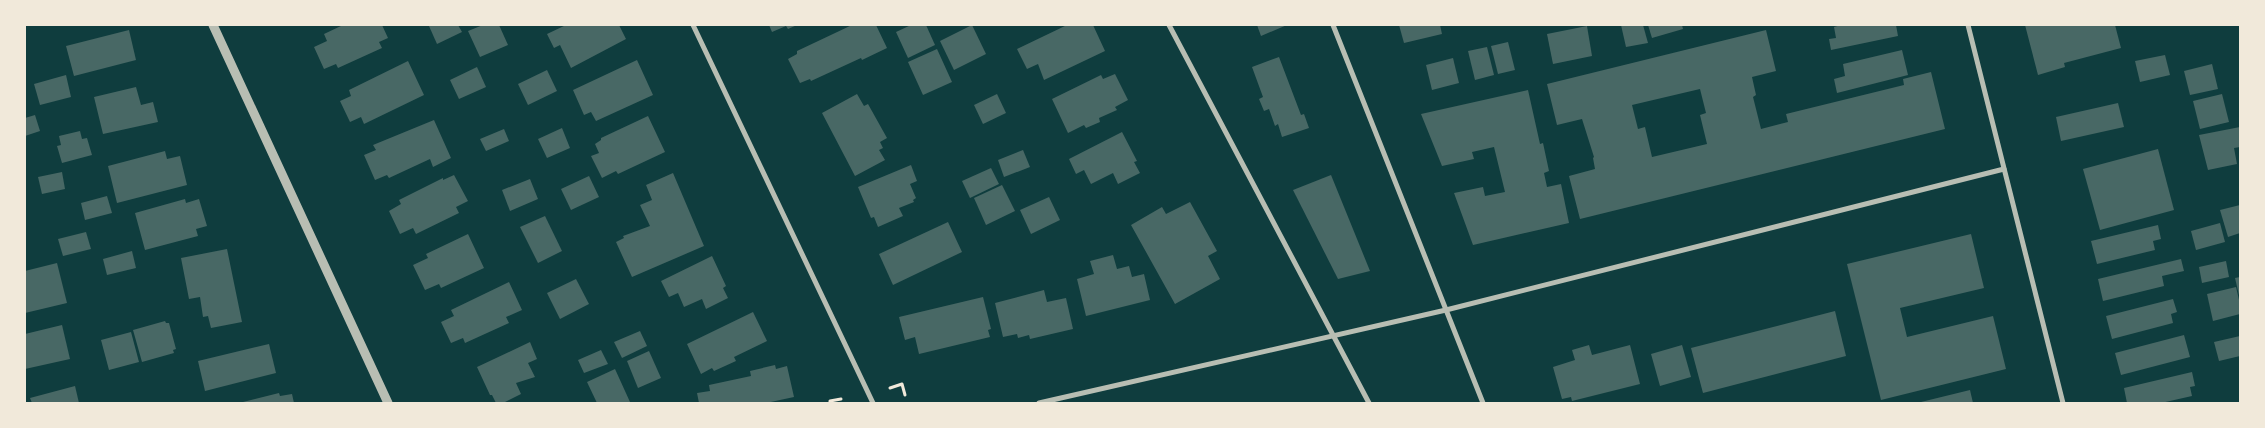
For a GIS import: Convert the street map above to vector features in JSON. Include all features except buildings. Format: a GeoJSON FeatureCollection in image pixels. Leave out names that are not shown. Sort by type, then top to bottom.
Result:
{"type":"FeatureCollection","features":[{"type":"Feature","properties":{"kind":"street"},"geometry":{"type":"LineString","coordinates":[[213,25],[388,403]]}},
{"type":"Feature","properties":{"kind":"street"},"geometry":{"type":"LineString","coordinates":[[693,25],[873,403]]}},
{"type":"Feature","properties":{"kind":"street"},"geometry":{"type":"LineString","coordinates":[[1169,25],[1369,403]]}},
{"type":"Feature","properties":{"kind":"street"},"geometry":{"type":"LineString","coordinates":[[1333,25],[1483,403]]}},
{"type":"Feature","properties":{"kind":"street"},"geometry":{"type":"LineString","coordinates":[[1968,25],[2063,403]]}},
{"type":"Feature","properties":{"kind":"street"},"geometry":{"type":"LineString","coordinates":[[1039,403],[1446,310],[2004,169]]}},
{"type":"Feature","properties":{"kind":"path"},"geometry":{"type":"LineString","coordinates":[[890,388],[902,384],[905,395]]}},
{"type":"Feature","properties":{"kind":"path"},"geometry":{"type":"LineString","coordinates":[[830,403],[830,401],[841,398]]}}]}
